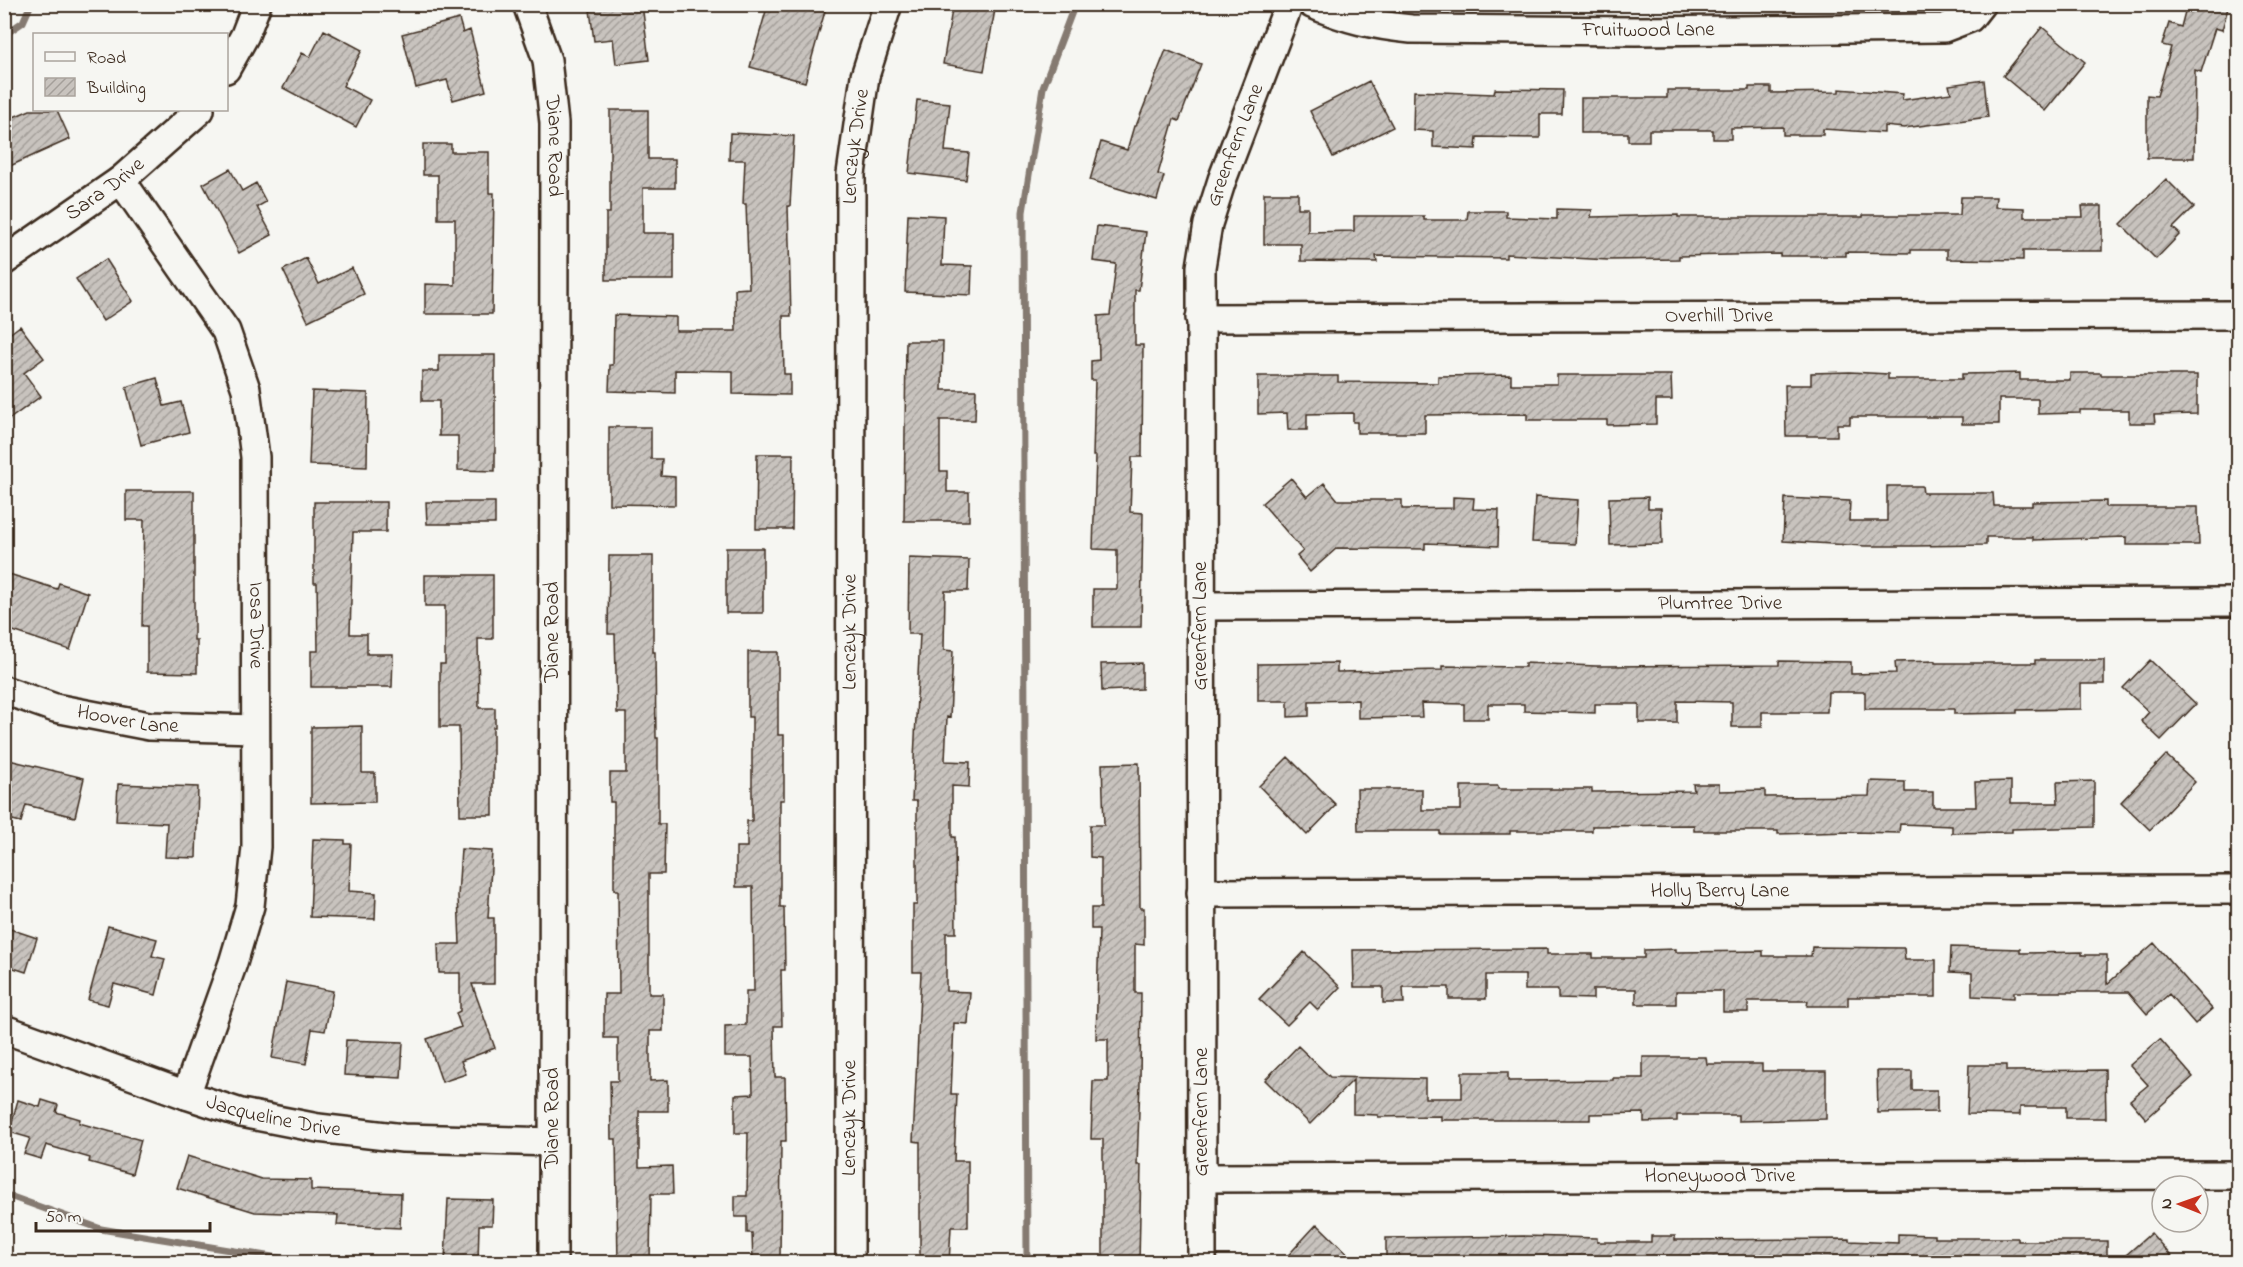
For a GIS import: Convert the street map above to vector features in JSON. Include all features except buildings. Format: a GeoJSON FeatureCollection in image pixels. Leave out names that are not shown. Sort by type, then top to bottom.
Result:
{"type":"FeatureCollection","features":[{"type":"Feature","properties":{"kind":"street"},"geometry":{"type":"LineString","coordinates":[[228,65],[245,35],[256,4]]}},
{"type":"Feature","properties":{"kind":"street","name":"Diane Road"},"geometry":{"type":"LineString","coordinates":[[527,4],[547,60],[554,123],[553,1263]]}},
{"type":"Feature","properties":{"kind":"street","name":"Lenczyk Drive"},"geometry":{"type":"LineString","coordinates":[[850,1263],[851,174],[866,76],[888,4]]}},
{"type":"Feature","properties":{"kind":"street","name":"Greenfern Lane"},"geometry":{"type":"LineString","coordinates":[[1202,1263],[1201,267],[1208,224],[1222,180],[1289,4]]}},
{"type":"Feature","properties":{"kind":"street","name":"Fruitwood Lane"},"geometry":{"type":"LineString","coordinates":[[1312,4],[1348,19],[1379,26],[1411,29],[1636,31],[1944,28],[1970,18],[1981,4]]}},
{"type":"Feature","properties":{"kind":"street","name":"Sara Drive"},"geometry":{"type":"LineString","coordinates":[[4,261],[122,180],[199,111]]}},
{"type":"Feature","properties":{"kind":"street","name":"Iosa Drive"},"geometry":{"type":"LineString","coordinates":[[122,180],[226,331],[246,389],[255,457],[256,847],[249,906],[233,963],[186,1095]]}},
{"type":"Feature","properties":{"kind":"street","name":"Overhill Drive"},"geometry":{"type":"LineString","coordinates":[[1200,318],[2238,315]]}},
{"type":"Feature","properties":{"kind":"street","name":"Plumtree Drive"},"geometry":{"type":"LineString","coordinates":[[1201,606],[2238,602]]}},
{"type":"Feature","properties":{"kind":"street","name":"Hoover Lane"},"geometry":{"type":"LineString","coordinates":[[4,690],[55,708],[149,726],[255,729]]}},
{"type":"Feature","properties":{"kind":"street","name":"Holly Berry Lane"},"geometry":{"type":"LineString","coordinates":[[1201,893],[2238,890]]}},
{"type":"Feature","properties":{"kind":"street","name":"Jacqueline Drive"},"geometry":{"type":"LineString","coordinates":[[4,1029],[241,1113],[318,1128],[403,1138],[553,1142]]}},
{"type":"Feature","properties":{"kind":"street","name":"Honeywood Drive"},"geometry":{"type":"LineString","coordinates":[[1202,1179],[2238,1175]]}},
{"type":"Feature","properties":{"kind":"waterway"},"geometry":{"type":"LineString","coordinates":[[4,35],[23,22],[31,4]]}},
{"type":"Feature","properties":{"kind":"waterway"},"geometry":{"type":"LineString","coordinates":[[1027,1262],[1023,212],[1043,88],[1075,4]]}},
{"type":"Feature","properties":{"kind":"waterway"},"geometry":{"type":"LineString","coordinates":[[4,1194],[101,1229],[303,1262]]}}]}
